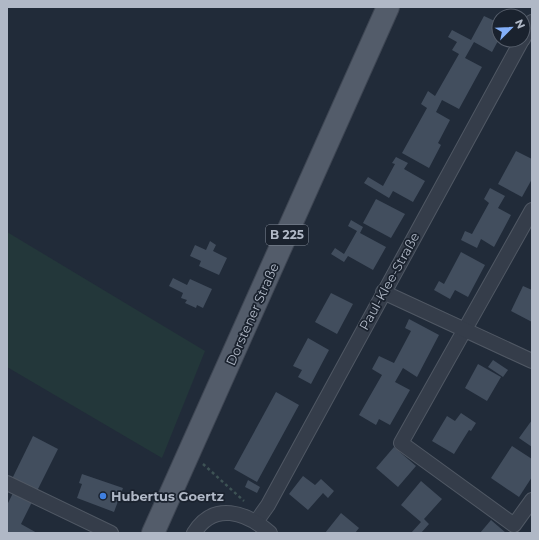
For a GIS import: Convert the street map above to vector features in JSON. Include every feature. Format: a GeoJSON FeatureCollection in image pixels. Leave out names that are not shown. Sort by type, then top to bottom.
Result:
{"type":"FeatureCollection","features":[{"type":"Feature","properties":{"kind":"main road","name":"Dorstener Straße"},"geometry":{"type":"LineString","coordinates":[[153,533],[388,7]]}},
{"type":"Feature","properties":{"kind":"street","name":"Paul-Klee-Straße"},"geometry":{"type":"LineString","coordinates":[[256,521],[268,505],[383,292],[518,48]]}},
{"type":"Feature","properties":{"kind":"street"},"geometry":{"type":"LineString","coordinates":[[532,210],[467,329],[401,443],[514,525],[532,500]]}},
{"type":"Feature","properties":{"kind":"street"},"geometry":{"type":"LineString","coordinates":[[383,292],[467,329],[532,361]]}},
{"type":"Feature","properties":{"kind":"street"},"geometry":{"type":"LineString","coordinates":[[7,483],[111,533]]}},
{"type":"Feature","properties":{"kind":"street"},"geometry":{"type":"LineString","coordinates":[[194,533],[200,523],[217,514],[232,512],[256,521],[270,533]]}},
{"type":"Feature","properties":{"kind":"path"},"geometry":{"type":"LineString","coordinates":[[189,452],[242,498],[256,521]]}},
{"type":"Feature","properties":{"kind":"green space"},"geometry":{"type":"Polygon","coordinates":[[[7,232],[205,351],[162,458],[7,367],[7,232]]]}},
{"type":"Feature","properties":{"kind":"building"},"geometry":{"type":"Polygon","coordinates":[[[484,16],[491,19],[491,48],[494,48],[492,52],[474,42],[465,58],[482,67],[459,109],[442,100],[436,112],[450,120],[438,143],[441,145],[429,168],[402,153],[427,108],[421,104],[428,91],[435,96],[459,54],[452,50],[457,42],[448,37],[452,30],[471,40],[484,16]]]}},
{"type":"Feature","properties":{"kind":"building"},"geometry":{"type":"Polygon","coordinates":[[[516,151],[532,159],[532,179],[522,197],[498,184],[516,151]]]}},
{"type":"Feature","properties":{"kind":"building"},"geometry":{"type":"Polygon","coordinates":[[[396,157],[408,163],[404,169],[425,181],[413,202],[393,191],[389,198],[364,183],[368,177],[383,186],[395,164],[392,163],[396,157]]]}},
{"type":"Feature","properties":{"kind":"building"},"geometry":{"type":"Polygon","coordinates":[[[490,188],[505,196],[498,208],[511,215],[494,247],[481,239],[477,248],[461,240],[465,231],[472,234],[489,203],[484,199],[490,188]]]}},
{"type":"Feature","properties":{"kind":"building"},"geometry":{"type":"Polygon","coordinates":[[[376,199],[405,214],[391,238],[363,223],[376,199]]]}},
{"type":"Feature","properties":{"kind":"building"},"geometry":{"type":"Polygon","coordinates":[[[351,220],[363,227],[360,233],[386,247],[373,270],[348,256],[344,262],[331,254],[335,248],[344,254],[357,231],[348,226],[351,220]]]}},
{"type":"Feature","properties":{"kind":"building"},"geometry":{"type":"Polygon","coordinates":[[[210,241],[216,245],[213,251],[227,258],[219,275],[199,266],[201,261],[190,256],[195,245],[206,250],[210,241]]]}},
{"type":"Feature","properties":{"kind":"building"},"geometry":{"type":"Polygon","coordinates":[[[461,252],[485,265],[468,297],[455,290],[450,299],[434,290],[439,281],[444,284],[461,252]]]}},
{"type":"Feature","properties":{"kind":"building"},"geometry":{"type":"Polygon","coordinates":[[[173,278],[187,285],[190,279],[212,289],[203,308],[197,305],[196,308],[185,303],[187,300],[181,298],[183,293],[169,286],[173,278]]]}},
{"type":"Feature","properties":{"kind":"building"},"geometry":{"type":"Polygon","coordinates":[[[523,286],[532,290],[532,322],[511,311],[523,286]]]}},
{"type":"Feature","properties":{"kind":"building"},"geometry":{"type":"Polygon","coordinates":[[[331,293],[353,304],[337,334],[315,322],[331,293]]]}},
{"type":"Feature","properties":{"kind":"building"},"geometry":{"type":"Polygon","coordinates":[[[409,319],[439,335],[417,377],[403,368],[395,382],[410,390],[390,425],[379,419],[376,425],[359,415],[382,375],[372,369],[379,356],[394,363],[411,331],[405,328],[409,319]]]}},
{"type":"Feature","properties":{"kind":"building"},"geometry":{"type":"Polygon","coordinates":[[[308,338],[329,350],[311,384],[298,377],[302,370],[293,366],[308,338]]]}},
{"type":"Feature","properties":{"kind":"building"},"geometry":{"type":"Polygon","coordinates":[[[493,360],[508,370],[503,377],[488,367],[493,360]]]}},
{"type":"Feature","properties":{"kind":"building"},"geometry":{"type":"Polygon","coordinates":[[[478,364],[501,377],[487,401],[465,388],[478,364]]]}},
{"type":"Feature","properties":{"kind":"building"},"geometry":{"type":"Polygon","coordinates":[[[276,392],[299,405],[257,482],[234,469],[276,392]]]}},
{"type":"Feature","properties":{"kind":"building"},"geometry":{"type":"Polygon","coordinates":[[[461,413],[476,423],[471,431],[469,430],[454,454],[432,441],[447,416],[455,421],[461,413]]]}},
{"type":"Feature","properties":{"kind":"building"},"geometry":{"type":"Polygon","coordinates":[[[532,420],[532,447],[519,438],[532,420]]]}},
{"type":"Feature","properties":{"kind":"building"},"geometry":{"type":"Polygon","coordinates":[[[33,436],[58,449],[36,493],[11,481],[33,436]]]}},
{"type":"Feature","properties":{"kind":"building"},"geometry":{"type":"Polygon","coordinates":[[[512,446],[532,459],[532,477],[519,497],[491,478],[512,446]]]}},
{"type":"Feature","properties":{"kind":"building"},"geometry":{"type":"Polygon","coordinates":[[[394,447],[416,466],[398,487],[376,468],[394,447]]]}},
{"type":"Feature","properties":{"kind":"building"},"geometry":{"type":"Polygon","coordinates":[[[82,474],[123,488],[114,512],[77,498],[82,484],[79,483],[82,474]]]}},
{"type":"Feature","properties":{"kind":"building"},"geometry":{"type":"Polygon","coordinates":[[[303,476],[315,485],[321,479],[334,491],[328,498],[323,493],[308,510],[289,494],[303,476]]]}},
{"type":"Feature","properties":{"kind":"building"},"geometry":{"type":"Polygon","coordinates":[[[248,480],[260,487],[257,493],[245,487],[248,480]]]}},
{"type":"Feature","properties":{"kind":"building"},"geometry":{"type":"Polygon","coordinates":[[[421,481],[442,499],[424,519],[429,524],[421,533],[411,533],[421,522],[401,505],[421,481]]]}},
{"type":"Feature","properties":{"kind":"building"},"geometry":{"type":"Polygon","coordinates":[[[13,493],[32,502],[21,524],[37,533],[7,533],[7,505],[13,493]]]}},
{"type":"Feature","properties":{"kind":"building"},"geometry":{"type":"Polygon","coordinates":[[[341,513],[359,528],[355,533],[325,533],[341,513]]]}},
{"type":"Feature","properties":{"kind":"building"},"geometry":{"type":"Polygon","coordinates":[[[491,520],[506,533],[480,533],[491,520]]]}},
{"type":"Feature","properties":{"kind":"place","name":"Hubertus Goertz"},"geometry":{"type":"Point","coordinates":[103,496]}}]}
